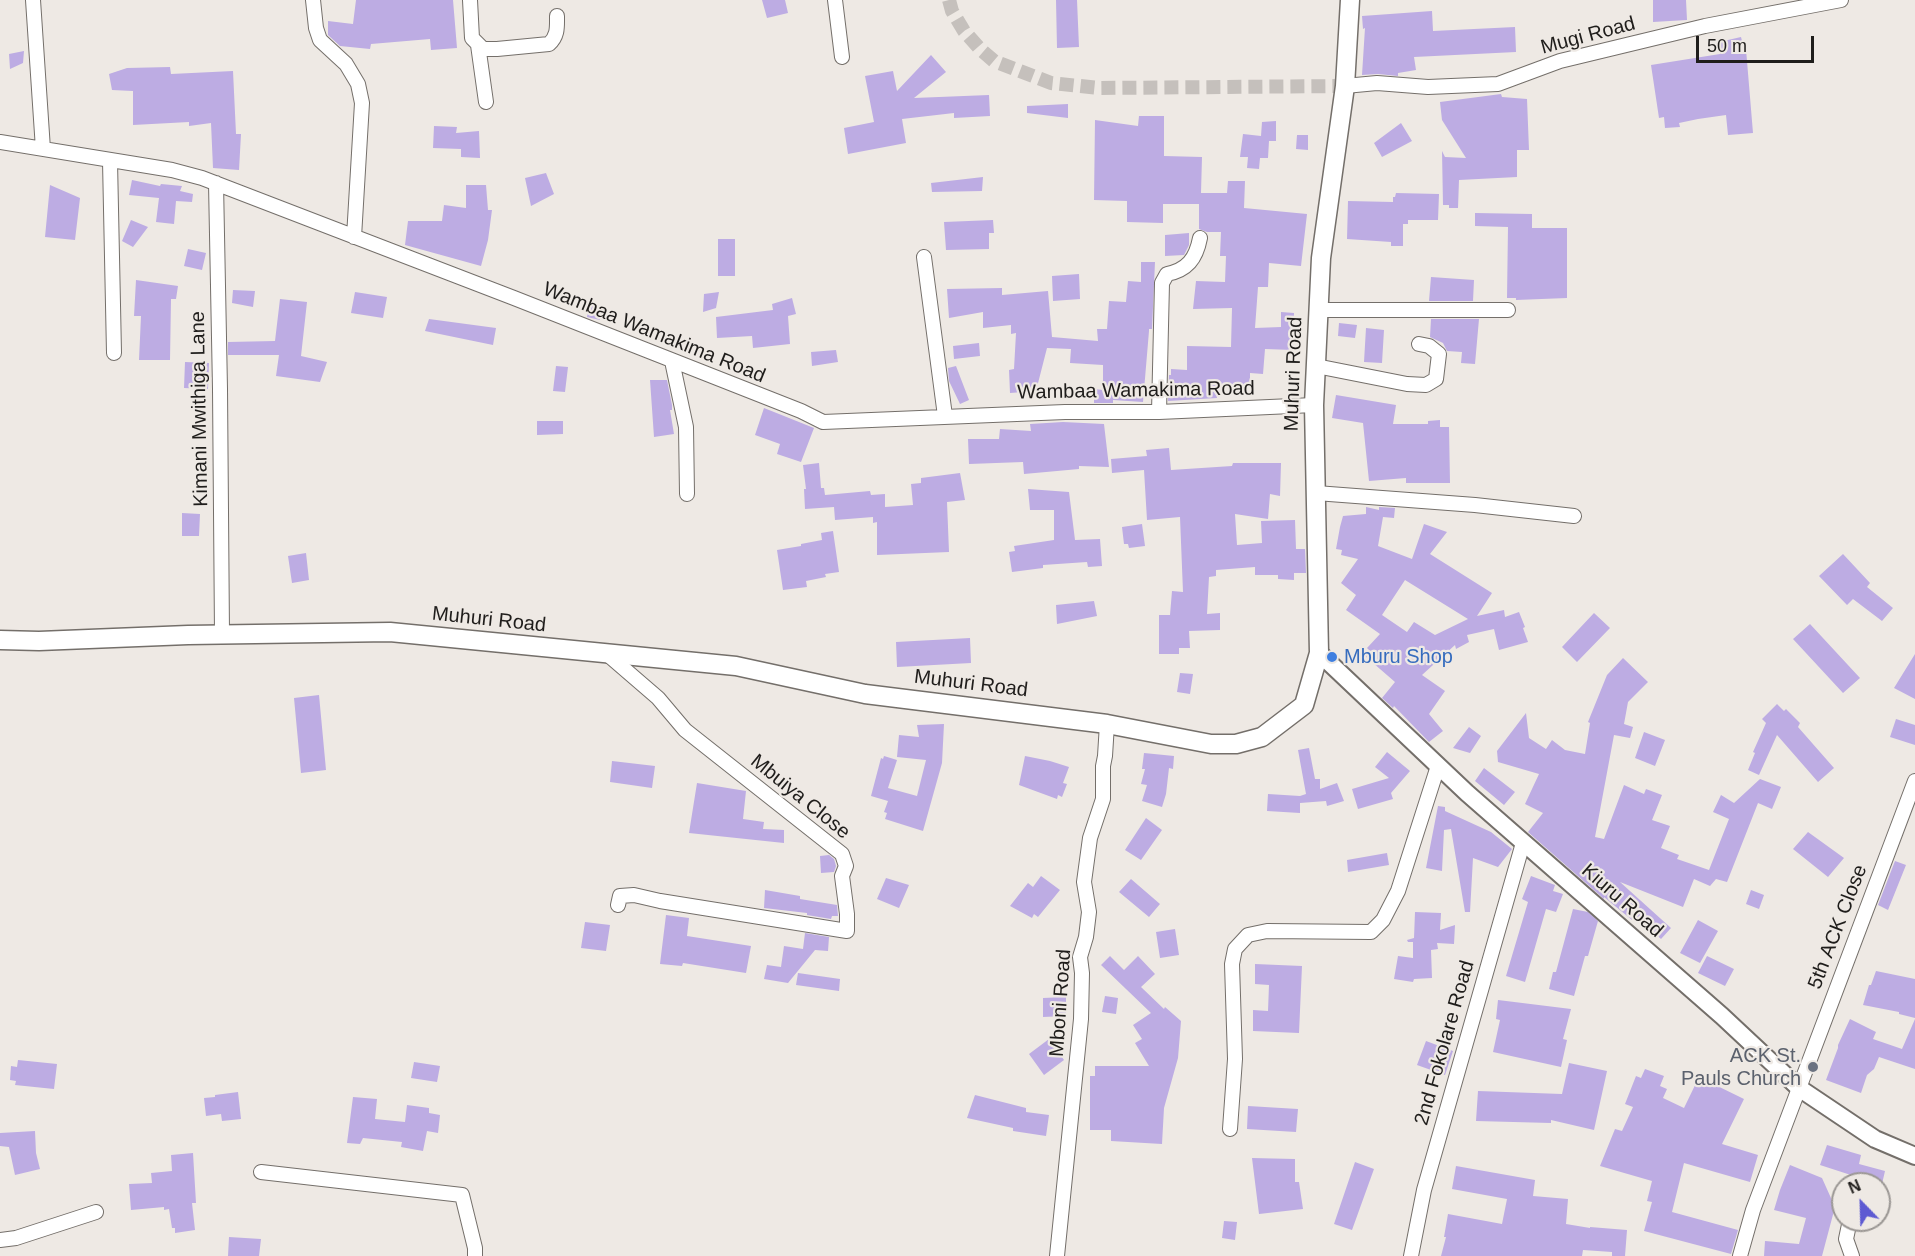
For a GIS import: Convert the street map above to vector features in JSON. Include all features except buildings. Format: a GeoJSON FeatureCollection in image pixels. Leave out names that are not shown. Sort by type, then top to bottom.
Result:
{"type":"FeatureCollection","features":[{"type":"Feature","properties":{"kind":"main road","name":"Muhuri Road"},"geometry":{"type":"LineString","coordinates":[[0,640],[390,632],[736,666],[865,694],[1107,724],[1210,744],[1236,744],[1262,737],[1304,705],[1319,653],[1314,405],[1321,258],[1345,86],[1350,0]]}},
{"type":"Feature","properties":{"kind":"street"},"geometry":{"type":"LineString","coordinates":[[33,0],[43,149]]}},
{"type":"Feature","properties":{"kind":"street"},"geometry":{"type":"LineString","coordinates":[[41,0],[46,73]]}},
{"type":"Feature","properties":{"kind":"street"},"geometry":{"type":"LineString","coordinates":[[313,0],[316,28],[320,40],[346,64],[358,84],[362,103],[354,237]]}},
{"type":"Feature","properties":{"kind":"street"},"geometry":{"type":"LineString","coordinates":[[470,0],[472,38],[483,48],[497,50],[549,44],[555,39],[557,16]]}},
{"type":"Feature","properties":{"kind":"street"},"geometry":{"type":"LineString","coordinates":[[836,0],[842,57]]}},
{"type":"Feature","properties":{"kind":"street","name":"Mugi Road"},"geometry":{"type":"LineString","coordinates":[[1345,86],[1377,83],[1428,87],[1498,84],[1560,61],[1705,26],[1840,0]]}},
{"type":"Feature","properties":{"kind":"street"},"geometry":{"type":"LineString","coordinates":[[478,45],[486,102]]}},
{"type":"Feature","properties":{"kind":"street","name":"Wambaa Wamakima Road"},"geometry":{"type":"LineString","coordinates":[[0,142],[172,170],[202,178],[801,411],[823,422],[1314,405]]}},
{"type":"Feature","properties":{"kind":"street"},"geometry":{"type":"LineString","coordinates":[[110,161],[114,353]]}},
{"type":"Feature","properties":{"kind":"street","name":"Kimani Mwithiga Lane"},"geometry":{"type":"LineString","coordinates":[[216,183],[222,634]]}},
{"type":"Feature","properties":{"kind":"street"},"geometry":{"type":"LineString","coordinates":[[1159,412],[1162,283],[1167,274],[1181,271],[1188,264],[1195,255],[1200,238]]}},
{"type":"Feature","properties":{"kind":"street"},"geometry":{"type":"LineString","coordinates":[[924,257],[945,416]]}},
{"type":"Feature","properties":{"kind":"street"},"geometry":{"type":"LineString","coordinates":[[1319,310],[1508,310]]}},
{"type":"Feature","properties":{"kind":"street"},"geometry":{"type":"LineString","coordinates":[[1316,366],[1407,384],[1426,385],[1436,379],[1439,354],[1429,346],[1419,344]]}},
{"type":"Feature","properties":{"kind":"street"},"geometry":{"type":"LineString","coordinates":[[672,361],[686,426],[687,494]]}},
{"type":"Feature","properties":{"kind":"street"},"geometry":{"type":"LineString","coordinates":[[1316,493],[1474,505],[1574,516]]}},
{"type":"Feature","properties":{"kind":"street","name":"Kiuru Road"},"geometry":{"type":"LineString","coordinates":[[1319,653],[1522,843],[1722,1016],[1799,1088],[1875,1139],[1915,1156]]}},
{"type":"Feature","properties":{"kind":"street","name":"Mbuiya Close"},"geometry":{"type":"LineString","coordinates":[[607,654],[658,698],[686,730],[842,854],[846,866],[842,876],[847,931],[634,895],[620,896],[618,905]]}},
{"type":"Feature","properties":{"kind":"street","name":"Mboni Road"},"geometry":{"type":"LineString","coordinates":[[1057,1256],[1081,1019],[1080,957],[1086,937],[1089,912],[1084,882],[1090,837],[1102,799],[1102,766],[1107,724]]}},
{"type":"Feature","properties":{"kind":"street"},"geometry":{"type":"LineString","coordinates":[[1230,1129],[1235,1059],[1232,964],[1235,950],[1248,935],[1267,931],[1371,932],[1383,920],[1398,891],[1438,766]]}},
{"type":"Feature","properties":{"kind":"street","name":"5th ACK Close"},"geometry":{"type":"LineString","coordinates":[[1740,1256],[1754,1210],[1915,781]]}},
{"type":"Feature","properties":{"kind":"street","name":"2nd Fokolare Road"},"geometry":{"type":"LineString","coordinates":[[1411,1256],[1424,1190],[1522,843]]}},
{"type":"Feature","properties":{"kind":"street"},"geometry":{"type":"LineString","coordinates":[[261,1172],[462,1195],[469,1217],[475,1256]]}},
{"type":"Feature","properties":{"kind":"street"},"geometry":{"type":"LineString","coordinates":[[0,1240],[16,1238],[96,1212]]}},
{"type":"Feature","properties":{"kind":"street"},"geometry":{"type":"LineString","coordinates":[[1847,1232],[1846,1239],[1852,1256]]}},
{"type":"Feature","properties":{"kind":"tunnel"},"geometry":{"type":"LineString","coordinates":[[949,0],[952,11],[964,31],[994,61],[1051,83],[1099,88],[1345,86]]}},
{"type":"Feature","properties":{"kind":"place","name":"Mburu Shop"},"geometry":{"type":"Point","coordinates":[1332,657]}},
{"type":"Feature","properties":{"kind":"place","name":"ACK St. Pauls Church"},"geometry":{"type":"Point","coordinates":[1813,1067]}}]}
